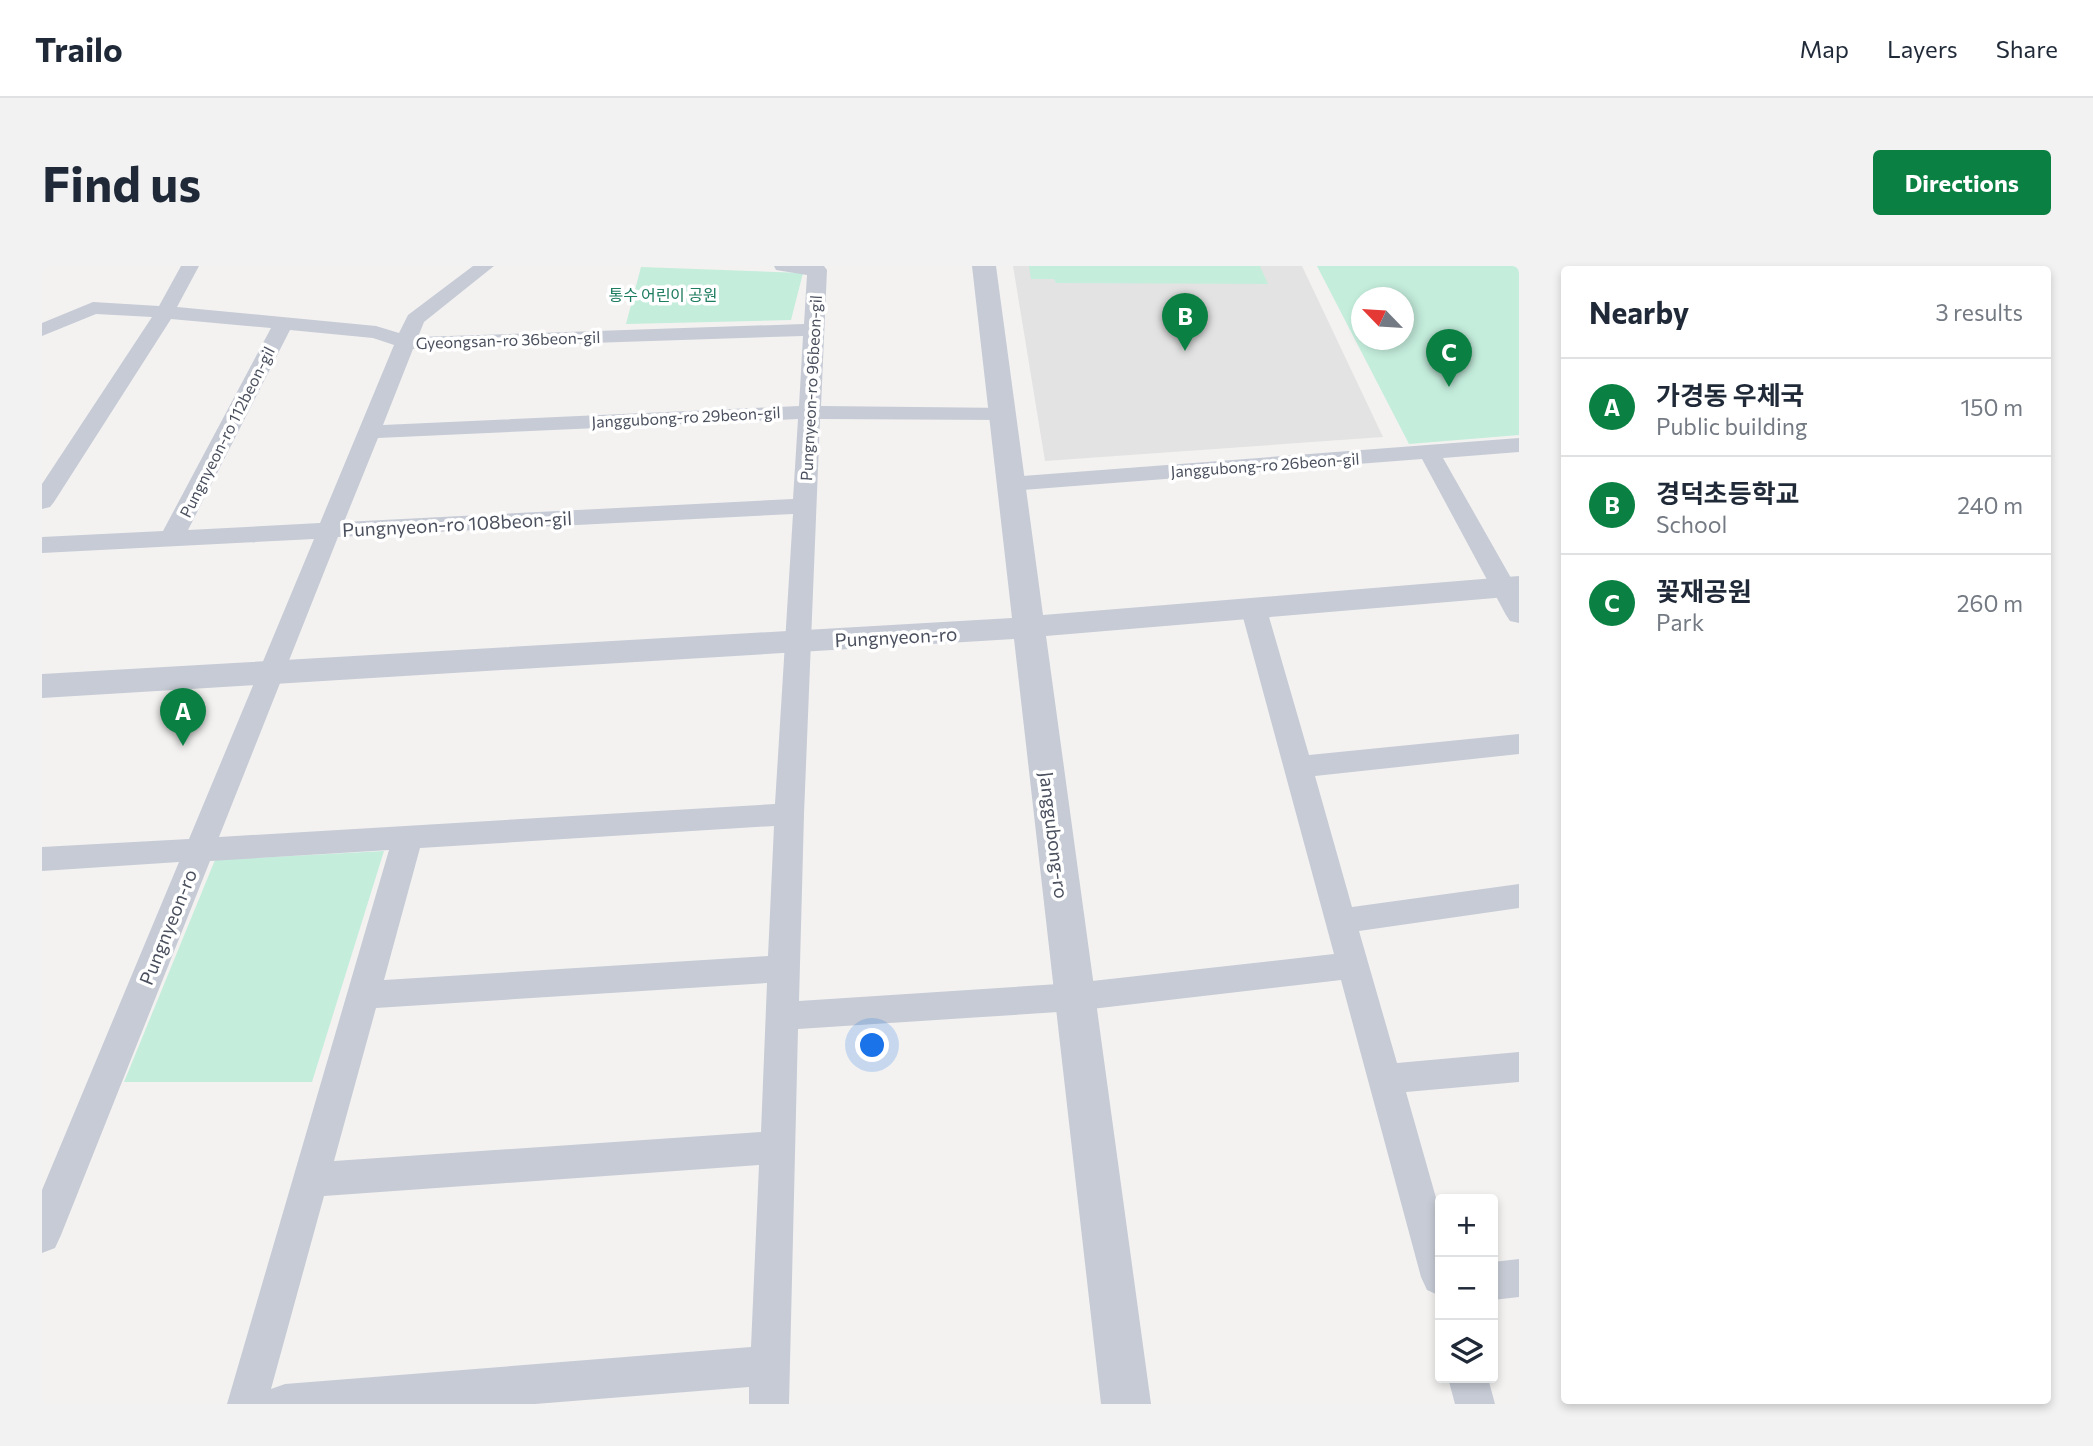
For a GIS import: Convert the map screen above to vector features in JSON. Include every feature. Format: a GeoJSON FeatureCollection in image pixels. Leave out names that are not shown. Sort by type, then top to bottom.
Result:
{"type":"FeatureCollection","features":[{"type":"Feature","properties":{"kind":"street"},"geometry":{"type":"LineString","coordinates":[[42,502],[165,312],[190,266]]}},
{"type":"Feature","properties":{"kind":"street","name":"Pungnyeon-ro 108beon-gil"},"geometry":{"type":"LineString","coordinates":[[272,673],[415,319],[485,266]]}},
{"type":"Feature","properties":{"kind":"street","name":"Pungnyeon-ro 96beon-gil"},"geometry":{"type":"LineString","coordinates":[[769,1404],[789,814],[817,270],[783,266]]}},
{"type":"Feature","properties":{"kind":"street","name":"Janggubong-ro"},"geometry":{"type":"LineString","coordinates":[[984,266],[1126,1404]]}},
{"type":"Feature","properties":{"kind":"street","name":"Gyeongsan-ro 36beon-gil"},"geometry":{"type":"LineString","coordinates":[[42,330],[93,308],[376,332],[407,343],[814,330]]}},
{"type":"Feature","properties":{"kind":"street","name":"Pungnyeon-ro 112beon-gil"},"geometry":{"type":"LineString","coordinates":[[42,545],[172,537],[283,324]]}},
{"type":"Feature","properties":{"kind":"street","name":"Janggubong-ro 29beon-gil"},"geometry":{"type":"LineString","coordinates":[[370,432],[809,412],[1002,413]]}},
{"type":"Feature","properties":{"kind":"street","name":"Janggubong-ro 26beon-gil"},"geometry":{"type":"LineString","coordinates":[[1010,484],[1519,445]]}},
{"type":"Feature","properties":{"kind":"street"},"geometry":{"type":"LineString","coordinates":[[1430,452],[1512,587],[1519,615]]}},
{"type":"Feature","properties":{"kind":"street","name":"Pungnyeon-ro 96beon-gil"},"geometry":{"type":"LineString","coordinates":[[583,517],[805,506]]}},
{"type":"Feature","properties":{"kind":"street","name":"Pungnyeon-ro 108beon-gil"},"geometry":{"type":"LineString","coordinates":[[172,537],[583,517]]}},
{"type":"Feature","properties":{"kind":"street","name":"Pungnyeon-ro"},"geometry":{"type":"LineString","coordinates":[[42,685],[1028,628],[1512,587]]}},
{"type":"Feature","properties":{"kind":"street"},"geometry":{"type":"LineString","coordinates":[[1254,610],[1435,1259]]}},
{"type":"Feature","properties":{"kind":"street","name":"Pungnyeon-ro"},"geometry":{"type":"LineString","coordinates":[[42,1235],[272,673]]}},
{"type":"Feature","properties":{"kind":"street"},"geometry":{"type":"LineString","coordinates":[[1298,767],[1519,744]]}},
{"type":"Feature","properties":{"kind":"street"},"geometry":{"type":"LineString","coordinates":[[42,859],[789,814]]}},
{"type":"Feature","properties":{"kind":"street"},"geometry":{"type":"LineString","coordinates":[[247,1404],[408,837]]}},
{"type":"Feature","properties":{"kind":"street"},"geometry":{"type":"LineString","coordinates":[[1341,921],[1510,897]]}},
{"type":"Feature","properties":{"kind":"street"},"geometry":{"type":"LineString","coordinates":[[782,1016],[1074,997],[1353,965]]}},
{"type":"Feature","properties":{"kind":"street"},"geometry":{"type":"LineString","coordinates":[[364,995],[783,968]]}},
{"type":"Feature","properties":{"kind":"street"},"geometry":{"type":"LineString","coordinates":[[1385,1079],[1519,1067]]}},
{"type":"Feature","properties":{"kind":"street"},"geometry":{"type":"LineString","coordinates":[[311,1180],[777,1146]]}},
{"type":"Feature","properties":{"kind":"street"},"geometry":{"type":"LineString","coordinates":[[1498,1280],[1519,1278]]}},
{"type":"Feature","properties":{"kind":"street"},"geometry":{"type":"LineString","coordinates":[[285,1404],[770,1365]]}},
{"type":"Feature","properties":{"kind":"street"},"geometry":{"type":"LineString","coordinates":[[1469,1383],[1475,1404]]}},
{"type":"Feature","properties":{"kind":"shaded area"},"geometry":{"type":"Polygon","coordinates":[[[1013,266],[1302,266],[1383,437],[1045,461],[1013,266]]]}},
{"type":"Feature","properties":{"kind":"green space"},"geometry":{"type":"Polygon","coordinates":[[[1029,266],[1260,266],[1268,284],[1056,283],[1054,279],[1031,279],[1029,266]]]}},
{"type":"Feature","properties":{"kind":"green space"},"geometry":{"type":"Polygon","coordinates":[[[1317,266],[1519,266],[1519,435],[1409,444],[1360,350],[1414,350],[1414,287],[1351,287],[1351,332],[1317,266]]]}},
{"type":"Feature","properties":{"kind":"green space","name":"통수 어린이 공원"},"geometry":{"type":"Polygon","coordinates":[[[641,267],[803,273],[791,320],[626,324],[641,267]]]}},
{"type":"Feature","properties":{"kind":"green space"},"geometry":{"type":"Polygon","coordinates":[[[384,851],[312,1082],[124,1082],[215,860],[384,851]]]}},
{"type":"Feature","properties":{"kind":"place","name":"경덕초등학교"},"geometry":{"type":"Point","coordinates":[1185,351]}},
{"type":"Feature","properties":{"kind":"place","name":"꽃재공원"},"geometry":{"type":"Point","coordinates":[1449,387]}},
{"type":"Feature","properties":{"kind":"place","name":"가경동 우체국"},"geometry":{"type":"Point","coordinates":[183,746]}}]}
